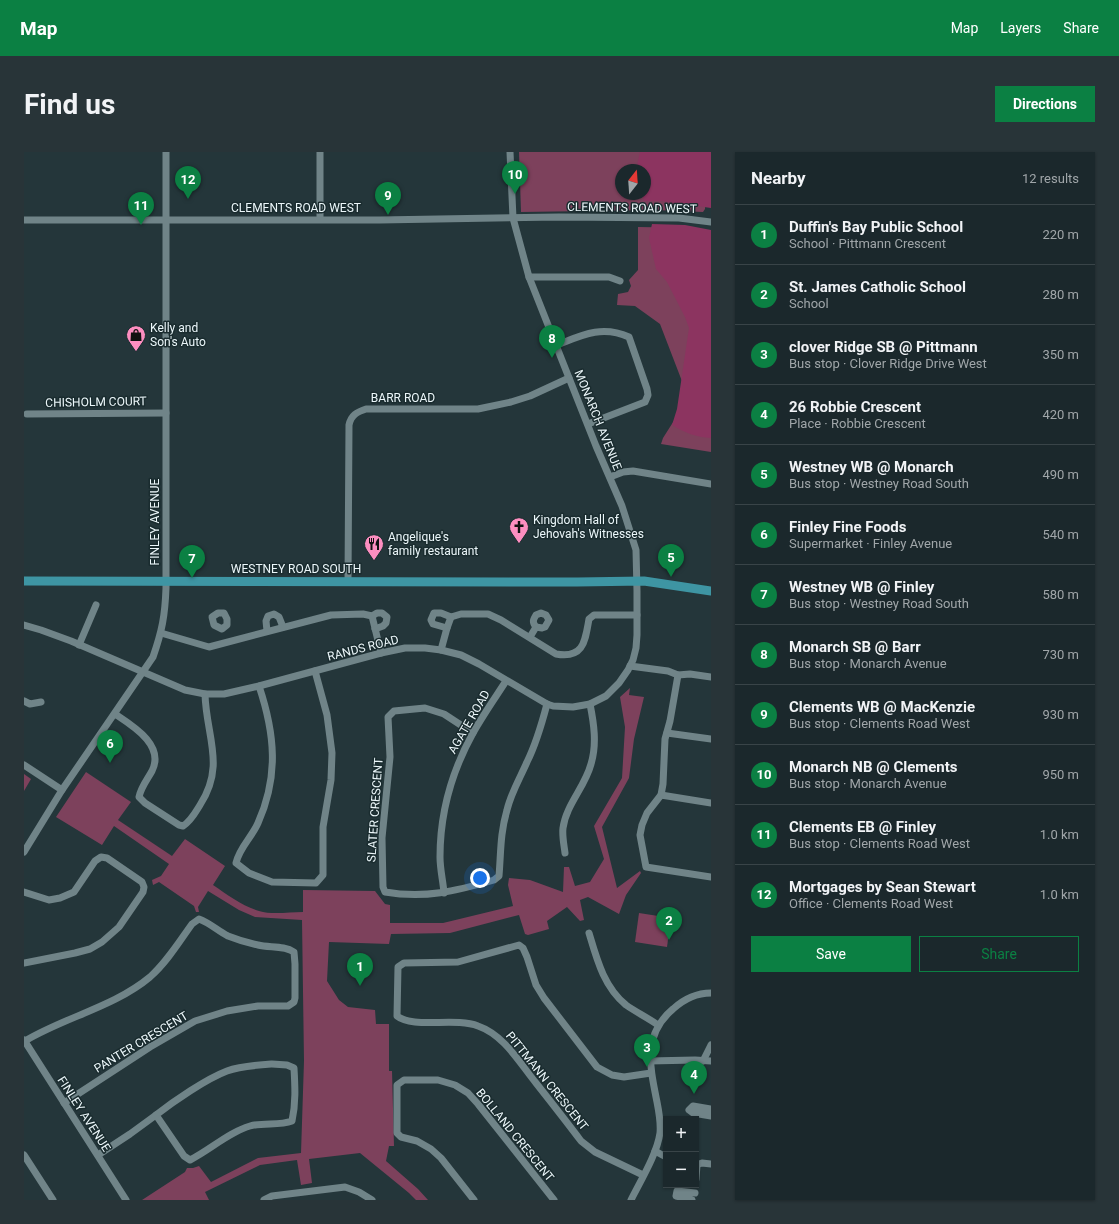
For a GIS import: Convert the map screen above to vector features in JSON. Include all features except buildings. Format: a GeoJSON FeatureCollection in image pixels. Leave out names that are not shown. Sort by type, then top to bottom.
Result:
{"type":"FeatureCollection","features":[{"type":"Feature","properties":{"kind":"main road","name":"WESTNEY ROAD SOUTH"},"geometry":{"type":"LineString","coordinates":[[24,581],[644,580],[711,591]]}},
{"type":"Feature","properties":{"kind":"street","name":"FINLEY AVENUE"},"geometry":{"type":"LineString","coordinates":[[24,852],[62,790],[153,657],[161,633],[165,613],[166,581],[166,152]]}},
{"type":"Feature","properties":{"kind":"street"},"geometry":{"type":"LineString","coordinates":[[320,152],[320,219]]}},
{"type":"Feature","properties":{"kind":"street","name":"MONARCH AVENUE"},"geometry":{"type":"LineString","coordinates":[[510,152],[513,218],[529,277],[622,506],[635,548],[637,581]]}},
{"type":"Feature","properties":{"kind":"street","name":"CLEMENTS ROAD WEST"},"geometry":{"type":"LineString","coordinates":[[24,220],[679,218],[711,222]]}},
{"type":"Feature","properties":{"kind":"street"},"geometry":{"type":"LineString","coordinates":[[529,277],[609,277],[620,281]]}},
{"type":"Feature","properties":{"kind":"street"},"geometry":{"type":"LineString","coordinates":[[557,345],[593,332],[620,333],[629,337],[647,389],[648,395],[645,402],[588,424]]}},
{"type":"Feature","properties":{"kind":"street","name":"BARR ROAD"},"geometry":{"type":"LineString","coordinates":[[348,581],[349,425],[354,414],[366,409],[478,409],[497,406],[530,396],[569,378]]}},
{"type":"Feature","properties":{"kind":"street","name":"CHISHOLM COURT"},"geometry":{"type":"LineString","coordinates":[[27,414],[166,412]]}},
{"type":"Feature","properties":{"kind":"street"},"geometry":{"type":"LineString","coordinates":[[610,477],[623,472],[633,471],[711,484]]}},
{"type":"Feature","properties":{"kind":"street","name":"RANDS ROAD"},"geometry":{"type":"LineString","coordinates":[[24,625],[79,645],[185,690],[205,694],[224,694],[259,686],[381,653],[405,648],[425,648],[441,650],[479,664],[506,681],[552,706],[573,707],[590,704],[606,696],[623,678],[630,666],[636,648],[637,581]]}},
{"type":"Feature","properties":{"kind":"street"},"geometry":{"type":"LineString","coordinates":[[79,645],[96,605]]}},
{"type":"Feature","properties":{"kind":"street"},"geometry":{"type":"LineString","coordinates":[[161,633],[209,647],[331,615],[363,614],[372,616],[377,613],[382,613],[386,618],[386,622],[383,626],[375,629]]}},
{"type":"Feature","properties":{"kind":"street"},"geometry":{"type":"LineString","coordinates":[[447,628],[433,624],[431,620],[434,613],[441,613],[451,617],[461,614],[488,614],[530,637],[556,654],[563,655],[576,652],[581,648],[585,642],[589,620],[594,615],[637,615]]}},
{"type":"Feature","properties":{"kind":"street"},"geometry":{"type":"LineString","coordinates":[[268,631],[266,621],[268,616],[274,614],[279,617],[283,627]]}},
{"type":"Feature","properties":{"kind":"street"},"geometry":{"type":"LineString","coordinates":[[372,616],[381,653]]}},
{"type":"Feature","properties":{"kind":"street"},"geometry":{"type":"LineString","coordinates":[[441,650],[451,617]]}},
{"type":"Feature","properties":{"kind":"street"},"geometry":{"type":"LineString","coordinates":[[530,637],[536,627]]}},
{"type":"Feature","properties":{"kind":"street"},"geometry":{"type":"LineString","coordinates":[[222,629],[226,642]]}},
{"type":"Feature","properties":{"kind":"street"},"geometry":{"type":"LineString","coordinates":[[630,666],[668,671],[678,675],[690,674],[711,677]]}},
{"type":"Feature","properties":{"kind":"street"},"geometry":{"type":"LineString","coordinates":[[259,686],[270,725],[272,743],[272,777],[262,816],[238,856],[236,863],[249,873],[272,882],[316,883],[323,875],[323,827],[331,780],[332,753],[327,715],[315,671]]}},
{"type":"Feature","properties":{"kind":"street"},"geometry":{"type":"LineString","coordinates":[[678,675],[664,749],[663,784],[661,795],[647,813],[640,835],[646,867],[711,877]]}},
{"type":"Feature","properties":{"kind":"street","name":"AGATE ROAD"},"geometry":{"type":"LineString","coordinates":[[444,893],[440,858],[445,807],[451,784],[473,732],[506,681]]}},
{"type":"Feature","properties":{"kind":"street"},"geometry":{"type":"LineString","coordinates":[[115,714],[146,737],[155,755],[152,770],[141,790],[139,797],[145,803],[179,825],[183,826],[190,822],[205,798],[211,782],[214,753],[205,709],[205,694]]}},
{"type":"Feature","properties":{"kind":"street"},"geometry":{"type":"LineString","coordinates":[[24,700],[30,704],[41,702]]}},
{"type":"Feature","properties":{"kind":"street","name":"SLATER CRESCENT"},"geometry":{"type":"LineString","coordinates":[[473,732],[444,714],[425,708],[394,711],[388,717],[390,757],[382,838],[383,887],[385,892],[395,894],[444,893],[494,880],[500,876],[500,846],[502,828],[507,809],[512,792],[528,761],[547,704]]}},
{"type":"Feature","properties":{"kind":"street"},"geometry":{"type":"LineString","coordinates":[[565,853],[563,828],[567,814],[587,776],[594,749],[595,734],[590,704]]}},
{"type":"Feature","properties":{"kind":"street"},"geometry":{"type":"LineString","coordinates":[[667,733],[711,739]]}},
{"type":"Feature","properties":{"kind":"street"},"geometry":{"type":"LineString","coordinates":[[24,765],[62,790]]}},
{"type":"Feature","properties":{"kind":"street"},"geometry":{"type":"LineString","coordinates":[[661,795],[711,803]]}},
{"type":"Feature","properties":{"kind":"street"},"geometry":{"type":"LineString","coordinates":[[24,892],[49,900],[60,898],[74,892],[95,861],[101,857],[107,858],[142,882],[144,887],[143,892],[119,927],[102,942],[90,949],[75,954],[24,963]]}},
{"type":"Feature","properties":{"kind":"street","name":"PANTER CRESCENT"},"geometry":{"type":"LineString","coordinates":[[24,1040],[134,989],[151,976],[163,964],[192,924],[199,919],[205,921],[227,936],[262,946],[290,949],[294,952],[294,1002],[288,1006],[258,1006],[227,1011],[195,1021],[64,1103]]}},
{"type":"Feature","properties":{"kind":"street"},"geometry":{"type":"LineString","coordinates":[[589,933],[606,982],[626,1005],[658,1024]]}},
{"type":"Feature","properties":{"kind":"street","name":"PITTMANN CRESCENT"},"geometry":{"type":"LineString","coordinates":[[643,1175],[595,1152],[581,1141],[507,1046],[491,1031],[477,1025],[461,1021],[414,1022],[403,1020],[397,1016],[398,967],[404,963],[458,962],[519,945],[528,957],[536,985],[544,998],[597,1067],[612,1076],[624,1077],[651,1073]]}},
{"type":"Feature","properties":{"kind":"street"},"geometry":{"type":"LineString","coordinates":[[631,1200],[655,1151],[660,1135],[660,1126],[649,1061],[650,1050],[658,1024],[668,1013],[690,997],[711,993]]}},
{"type":"Feature","properties":{"kind":"street","name":"FINLEY AVENUE"},"geometry":{"type":"LineString","coordinates":[[24,1040],[126,1200]]}},
{"type":"Feature","properties":{"kind":"street"},"geometry":{"type":"LineString","coordinates":[[702,1061],[711,1045]]}},
{"type":"Feature","properties":{"kind":"street"},"geometry":{"type":"LineString","coordinates":[[649,1061],[711,1061]]}},
{"type":"Feature","properties":{"kind":"street"},"geometry":{"type":"LineString","coordinates":[[98,1155],[165,1108],[212,1078],[227,1071],[246,1066],[272,1064],[287,1065],[294,1068],[294,1111],[292,1121],[248,1126],[190,1160],[184,1156],[156,1115]]}},
{"type":"Feature","properties":{"kind":"street","name":"BOLLAND CRESCENT"},"geometry":{"type":"LineString","coordinates":[[474,1200],[441,1158],[431,1149],[417,1141],[401,1137],[397,1133],[397,1084],[404,1080],[438,1080],[455,1085],[468,1093],[554,1200]]}},
{"type":"Feature","properties":{"kind":"street"},"geometry":{"type":"LineString","coordinates":[[711,1109],[693,1106],[689,1110],[693,1113],[711,1116]]}},
{"type":"Feature","properties":{"kind":"street"},"geometry":{"type":"LineString","coordinates":[[655,1151],[663,1155]]}},
{"type":"Feature","properties":{"kind":"street"},"geometry":{"type":"LineString","coordinates":[[24,1155],[52,1200]]}},
{"type":"Feature","properties":{"kind":"street"},"geometry":{"type":"LineString","coordinates":[[699,1164],[711,1164]]}},
{"type":"Feature","properties":{"kind":"street"},"geometry":{"type":"LineString","coordinates":[[264,1200],[272,1196],[302,1196],[346,1187],[359,1192],[372,1200]]}},
{"type":"Feature","properties":{"kind":"street"},"geometry":{"type":"LineString","coordinates":[[694,1198],[695,1188]]}},
{"type":"Feature","properties":{"kind":"shaded area"},"geometry":{"type":"Polygon","coordinates":[[[519,152],[707,152],[705,209],[703,212],[656,210],[521,212],[519,152]]]}},
{"type":"Feature","properties":{"kind":"shaded area"},"geometry":{"type":"Polygon","coordinates":[[[640,152],[711,152],[711,208],[661,201],[644,201],[651,200],[651,164],[637,164],[640,152]]]}},
{"type":"Feature","properties":{"kind":"shaded area"},"geometry":{"type":"Polygon","coordinates":[[[652,224],[685,225],[711,230],[711,438],[691,434],[672,425],[677,409],[689,328],[667,282],[656,269],[649,238],[652,224]]]}},
{"type":"Feature","properties":{"kind":"shaded area"},"geometry":{"type":"Polygon","coordinates":[[[638,227],[698,228],[711,232],[711,452],[661,444],[663,438],[682,408],[685,389],[660,324],[635,306],[617,305],[618,294],[628,292],[631,286],[629,280],[638,270],[638,227]]]}},
{"type":"Feature","properties":{"kind":"shaded area"},"geometry":{"type":"Polygon","coordinates":[[[630,688],[629,695],[644,697],[634,739],[629,778],[602,827],[617,888],[640,871],[641,873],[626,895],[619,914],[588,897],[580,900],[584,920],[580,921],[567,907],[547,921],[549,929],[528,935],[525,934],[519,915],[450,933],[391,934],[389,944],[329,942],[327,981],[339,1000],[348,1007],[375,1010],[376,1024],[389,1024],[389,1071],[392,1071],[394,1146],[389,1146],[386,1161],[418,1189],[428,1200],[416,1200],[360,1153],[309,1159],[312,1183],[301,1185],[297,1160],[260,1165],[205,1192],[209,1200],[142,1200],[185,1172],[187,1168],[199,1166],[211,1182],[258,1158],[301,1153],[304,1061],[302,920],[255,917],[239,910],[208,891],[198,907],[199,912],[196,912],[194,906],[159,882],[153,885],[152,880],[161,876],[169,864],[114,826],[102,845],[56,817],[86,772],[131,802],[118,820],[172,856],[185,839],[225,866],[213,885],[235,900],[253,909],[269,913],[303,912],[303,890],[375,891],[385,904],[390,905],[390,923],[443,923],[513,906],[508,885],[509,878],[530,880],[563,892],[564,867],[569,867],[575,886],[590,882],[604,859],[594,826],[622,778],[625,727],[620,697],[630,688]]]}},
{"type":"Feature","properties":{"kind":"shaded area"},"geometry":{"type":"Polygon","coordinates":[[[24,774],[31,779],[24,791],[24,774]]]}},
{"type":"Feature","properties":{"kind":"shaded area"},"geometry":{"type":"Polygon","coordinates":[[[639,913],[671,918],[667,947],[635,942],[639,913]]]}},
{"type":"Feature","properties":{"kind":"place","name":"Monarch NB @ Clements"},"geometry":{"type":"Point","coordinates":[515,194]}},
{"type":"Feature","properties":{"kind":"place","name":"Mortgages by Sean Stewart"},"geometry":{"type":"Point","coordinates":[188,199]}},
{"type":"Feature","properties":{"kind":"place","name":"Clements WB @ MacKenzie"},"geometry":{"type":"Point","coordinates":[388,215]}},
{"type":"Feature","properties":{"kind":"place","name":"Clements EB @ Finley"},"geometry":{"type":"Point","coordinates":[141,225]}},
{"type":"Feature","properties":{"kind":"place","name":"Kelly and Son's Auto"},"geometry":{"type":"Point","coordinates":[136,352]}},
{"type":"Feature","properties":{"kind":"place","name":"Monarch SB @ Barr"},"geometry":{"type":"Point","coordinates":[552,358]}},
{"type":"Feature","properties":{"kind":"place","name":"Kingdom Hall of Jehovah's Witnesses"},"geometry":{"type":"Point","coordinates":[519,544]}},
{"type":"Feature","properties":{"kind":"place","name":"Angelique's family restaurant"},"geometry":{"type":"Point","coordinates":[374,561]}},
{"type":"Feature","properties":{"kind":"place","name":"Westney WB @ Monarch"},"geometry":{"type":"Point","coordinates":[671,577]}},
{"type":"Feature","properties":{"kind":"place","name":"Westney WB @ Finley"},"geometry":{"type":"Point","coordinates":[192,578]}},
{"type":"Feature","properties":{"kind":"place","name":"Finley Fine Foods"},"geometry":{"type":"Point","coordinates":[110,763]}},
{"type":"Feature","properties":{"kind":"place","name":"St. James Catholic School"},"geometry":{"type":"Point","coordinates":[669,940]}},
{"type":"Feature","properties":{"kind":"place","name":"Duffin's Bay Public School"},"geometry":{"type":"Point","coordinates":[360,986]}},
{"type":"Feature","properties":{"kind":"place","name":"clover Ridge SB @ Pittmann"},"geometry":{"type":"Point","coordinates":[647,1067]}},
{"type":"Feature","properties":{"kind":"place","name":"26 Robbie Crescent"},"geometry":{"type":"Point","coordinates":[694,1094]}}]}
